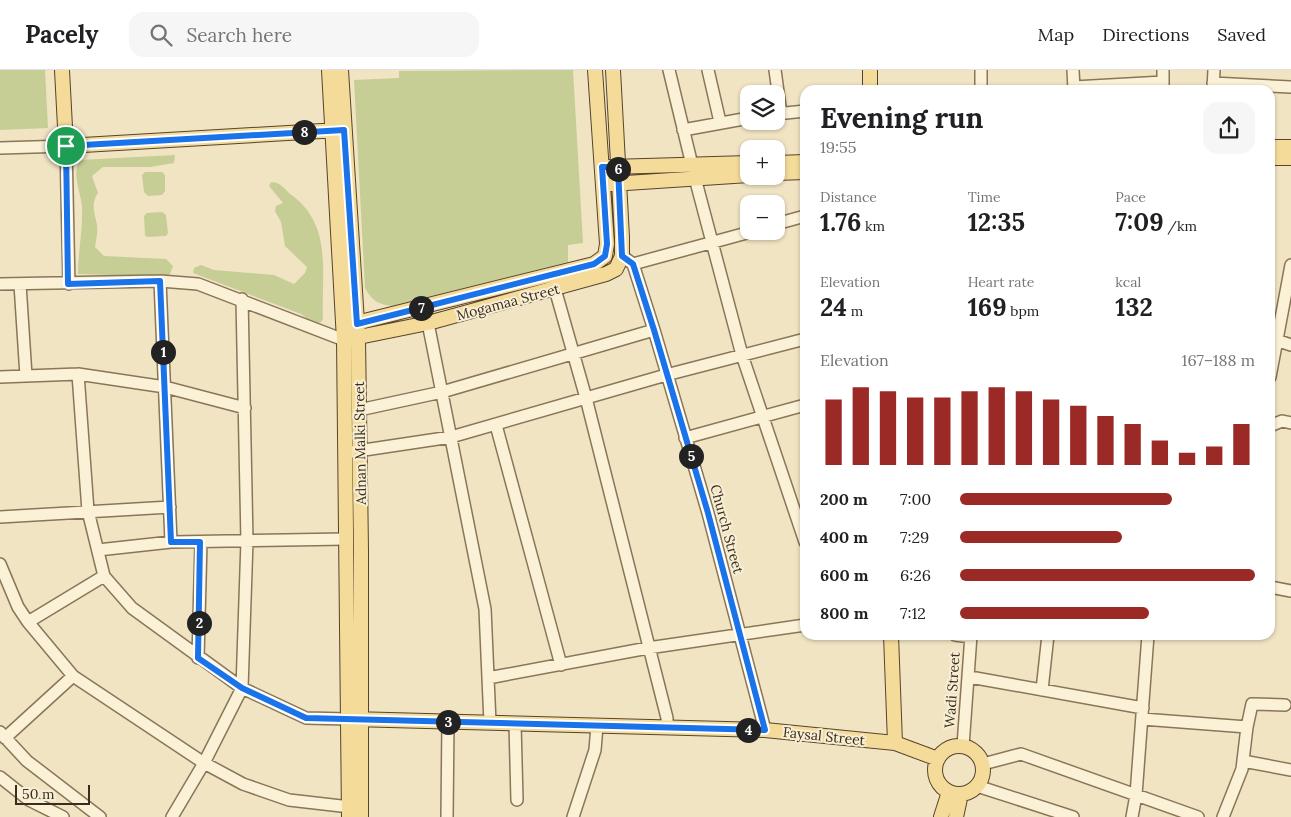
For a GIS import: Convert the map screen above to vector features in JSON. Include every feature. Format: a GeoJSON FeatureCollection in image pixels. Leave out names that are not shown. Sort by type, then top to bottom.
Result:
{"type":"FeatureCollection","features":[{"type":"Feature","properties":{"kind":"main road"},"geometry":{"type":"LineString","coordinates":[[62,70],[66,146],[337,130]]}},
{"type":"Feature","properties":{"kind":"main road","name":"Adnan Malki Street"},"geometry":{"type":"LineString","coordinates":[[329,70],[358,338],[359,410],[353,452],[346,540],[354,719],[361,817]]}},
{"type":"Feature","properties":{"kind":"main road","name":"Adnan Malki Street"},"geometry":{"type":"LineString","coordinates":[[341,70],[337,130],[343,333],[353,452],[354,719],[349,812]]}},
{"type":"Feature","properties":{"kind":"main road","name":"Mogamaa Street"},"geometry":{"type":"LineString","coordinates":[[343,333],[357,324],[594,264],[605,256],[607,244],[595,70]]}},
{"type":"Feature","properties":{"kind":"main road"},"geometry":{"type":"LineString","coordinates":[[613,70],[619,184],[628,260]]}},
{"type":"Feature","properties":{"kind":"main road"},"geometry":{"type":"LineString","coordinates":[[870,70],[870,85]]}},
{"type":"Feature","properties":{"kind":"main road"},"geometry":{"type":"LineString","coordinates":[[1275,147],[1291,147]]}},
{"type":"Feature","properties":{"kind":"main road"},"geometry":{"type":"LineString","coordinates":[[1275,158],[1291,158]]}},
{"type":"Feature","properties":{"kind":"main road"},"geometry":{"type":"LineString","coordinates":[[785,162],[800,162]]}},
{"type":"Feature","properties":{"kind":"main road"},"geometry":{"type":"LineString","coordinates":[[603,185],[740,164]]}},
{"type":"Feature","properties":{"kind":"main road"},"geometry":{"type":"LineString","coordinates":[[602,167],[740,174]]}},
{"type":"Feature","properties":{"kind":"main road"},"geometry":{"type":"LineString","coordinates":[[785,173],[800,172]]}},
{"type":"Feature","properties":{"kind":"main road","name":"Mogamaa Street"},"geometry":{"type":"LineString","coordinates":[[343,333],[358,338],[428,323],[555,290],[606,274],[628,260]]}},
{"type":"Feature","properties":{"kind":"main road"},"geometry":{"type":"LineString","coordinates":[[891,640],[895,744]]}},
{"type":"Feature","properties":{"kind":"main road","name":"Faysal Street"},"geometry":{"type":"LineString","coordinates":[[354,719],[765,730],[895,744],[938,759]]}},
{"type":"Feature","properties":{"kind":"main road"},"geometry":{"type":"LineString","coordinates":[[963,746],[979,756],[982,764],[982,780],[970,792],[955,793],[941,786],[936,778],[935,768],[938,759],[944,751],[953,747],[963,746]]}},
{"type":"Feature","properties":{"kind":"main road"},"geometry":{"type":"LineString","coordinates":[[941,817],[955,793]]}},
{"type":"Feature","properties":{"kind":"main road"},"geometry":{"type":"LineString","coordinates":[[955,793],[956,817]]}},
{"type":"Feature","properties":{"kind":"street"},"geometry":{"type":"LineString","coordinates":[[668,70],[742,355],[800,527]]}},
{"type":"Feature","properties":{"kind":"street"},"geometry":{"type":"LineString","coordinates":[[708,70],[720,122]]}},
{"type":"Feature","properties":{"kind":"street"},"geometry":{"type":"LineString","coordinates":[[775,70],[776,85]]}},
{"type":"Feature","properties":{"kind":"street"},"geometry":{"type":"LineString","coordinates":[[981,70],[981,85]]}},
{"type":"Feature","properties":{"kind":"street"},"geometry":{"type":"LineString","coordinates":[[1073,70],[1074,85]]}},
{"type":"Feature","properties":{"kind":"street"},"geometry":{"type":"LineString","coordinates":[[1213,85],[1214,70]]}},
{"type":"Feature","properties":{"kind":"street"},"geometry":{"type":"LineString","coordinates":[[1112,85],[1163,81]]}},
{"type":"Feature","properties":{"kind":"street"},"geometry":{"type":"LineString","coordinates":[[1275,86],[1291,86]]}},
{"type":"Feature","properties":{"kind":"street"},"geometry":{"type":"LineString","coordinates":[[785,113],[800,112]]}},
{"type":"Feature","properties":{"kind":"street"},"geometry":{"type":"LineString","coordinates":[[683,130],[740,119]]}},
{"type":"Feature","properties":{"kind":"street"},"geometry":{"type":"LineString","coordinates":[[0,148],[66,146],[68,284]]}},
{"type":"Feature","properties":{"kind":"street"},"geometry":{"type":"LineString","coordinates":[[785,222],[800,217]]}},
{"type":"Feature","properties":{"kind":"street"},"geometry":{"type":"LineString","coordinates":[[628,260],[713,244],[740,235]]}},
{"type":"Feature","properties":{"kind":"street","name":"Church Street"},"geometry":{"type":"LineString","coordinates":[[628,260],[654,330],[765,730]]}},
{"type":"Feature","properties":{"kind":"street"},"geometry":{"type":"LineString","coordinates":[[1275,345],[1291,264]]}},
{"type":"Feature","properties":{"kind":"street"},"geometry":{"type":"LineString","coordinates":[[160,281],[171,542]]}},
{"type":"Feature","properties":{"kind":"street"},"geometry":{"type":"LineString","coordinates":[[0,284],[160,281],[198,284],[242,299],[247,541],[242,688],[204,763],[172,817]]}},
{"type":"Feature","properties":{"kind":"street"},"geometry":{"type":"LineString","coordinates":[[20,284],[26,376]]}},
{"type":"Feature","properties":{"kind":"street"},"geometry":{"type":"LineString","coordinates":[[555,290],[586,398],[667,718],[667,728]]}},
{"type":"Feature","properties":{"kind":"street","name":"Mogamaa Street"},"geometry":{"type":"LineString","coordinates":[[242,299],[322,331],[343,333]]}},
{"type":"Feature","properties":{"kind":"street"},"geometry":{"type":"LineString","coordinates":[[428,323],[485,609],[490,723]]}},
{"type":"Feature","properties":{"kind":"street"},"geometry":{"type":"LineString","coordinates":[[359,410],[442,392],[654,330]]}},
{"type":"Feature","properties":{"kind":"street"},"geometry":{"type":"LineString","coordinates":[[353,452],[451,437],[586,398],[800,340]]}},
{"type":"Feature","properties":{"kind":"street"},"geometry":{"type":"LineString","coordinates":[[1276,340],[1291,344]]}},
{"type":"Feature","properties":{"kind":"street"},"geometry":{"type":"LineString","coordinates":[[0,377],[78,374],[165,387],[245,408]]}},
{"type":"Feature","properties":{"kind":"street"},"geometry":{"type":"LineString","coordinates":[[78,374],[88,511],[104,576],[132,608],[198,658],[242,688],[306,718],[354,719]]}},
{"type":"Feature","properties":{"kind":"street"},"geometry":{"type":"LineString","coordinates":[[685,438],[800,405]]}},
{"type":"Feature","properties":{"kind":"street"},"geometry":{"type":"LineString","coordinates":[[1275,424],[1282,421],[1291,423]]}},
{"type":"Feature","properties":{"kind":"street"},"geometry":{"type":"LineString","coordinates":[[496,425],[561,665]]}},
{"type":"Feature","properties":{"kind":"street"},"geometry":{"type":"LineString","coordinates":[[0,517],[170,507]]}},
{"type":"Feature","properties":{"kind":"street"},"geometry":{"type":"LineString","coordinates":[[98,550],[171,542],[346,540]]}},
{"type":"Feature","properties":{"kind":"street"},"geometry":{"type":"LineString","coordinates":[[198,658],[200,542]]}},
{"type":"Feature","properties":{"kind":"street"},"geometry":{"type":"LineString","coordinates":[[0,564],[18,607],[28,622],[73,676],[204,763],[242,784],[289,800],[349,812]]}},
{"type":"Feature","properties":{"kind":"street"},"geometry":{"type":"LineString","coordinates":[[28,622],[104,576]]}},
{"type":"Feature","properties":{"kind":"street"},"geometry":{"type":"LineString","coordinates":[[1275,588],[1291,591]]}},
{"type":"Feature","properties":{"kind":"street"},"geometry":{"type":"LineString","coordinates":[[488,678],[648,648],[800,626]]}},
{"type":"Feature","properties":{"kind":"street","name":"Wadi Street"},"geometry":{"type":"LineString","coordinates":[[963,746],[970,677],[971,640]]}},
{"type":"Feature","properties":{"kind":"street"},"geometry":{"type":"LineString","coordinates":[[1042,690],[1047,640]]}},
{"type":"Feature","properties":{"kind":"street"},"geometry":{"type":"LineString","coordinates":[[1132,817],[1136,795],[1148,640]]}},
{"type":"Feature","properties":{"kind":"street"},"geometry":{"type":"LineString","coordinates":[[73,676],[3,735],[27,761],[100,817]]}},
{"type":"Feature","properties":{"kind":"street"},"geometry":{"type":"LineString","coordinates":[[970,677],[1042,690],[1143,713],[1246,727]]}},
{"type":"Feature","properties":{"kind":"street"},"geometry":{"type":"LineString","coordinates":[[1223,817],[1243,762],[1246,727],[1252,704],[1285,706]]}},
{"type":"Feature","properties":{"kind":"street"},"geometry":{"type":"LineString","coordinates":[[447,817],[448,722]]}},
{"type":"Feature","properties":{"kind":"street"},"geometry":{"type":"LineString","coordinates":[[515,724],[517,800]]}},
{"type":"Feature","properties":{"kind":"street"},"geometry":{"type":"LineString","coordinates":[[573,817],[595,750],[596,726]]}},
{"type":"Feature","properties":{"kind":"street"},"geometry":{"type":"LineString","coordinates":[[982,764],[1021,754],[1198,817]]}},
{"type":"Feature","properties":{"kind":"street"},"geometry":{"type":"LineString","coordinates":[[1243,762],[1291,770]]}},
{"type":"Feature","properties":{"kind":"street"},"geometry":{"type":"LineString","coordinates":[[0,777],[29,800],[63,817]]}},
{"type":"Feature","properties":{"kind":"street"},"geometry":{"type":"LineString","coordinates":[[977,786],[1073,817]]}},
{"type":"Feature","properties":{"kind":"green space"},"geometry":{"type":"Polygon","coordinates":[[[0,70],[45,70],[48,128],[0,130],[0,70]]]}},
{"type":"Feature","properties":{"kind":"green space"},"geometry":{"type":"Polygon","coordinates":[[[573,70],[583,243],[568,245],[568,262],[392,306],[379,303],[373,299],[365,288],[354,80],[399,78],[399,71],[573,70]]]}},
{"type":"Feature","properties":{"kind":"green space"},"geometry":{"type":"Polygon","coordinates":[[[175,155],[174,163],[150,167],[103,167],[92,176],[98,193],[94,201],[97,228],[95,247],[104,256],[166,259],[173,266],[169,277],[78,274],[82,207],[76,171],[80,160],[175,155]]]}},
{"type":"Feature","properties":{"kind":"green space"},"geometry":{"type":"Polygon","coordinates":[[[145,172],[162,172],[165,175],[165,191],[162,195],[148,196],[144,192],[142,175],[145,172]]]}},
{"type":"Feature","properties":{"kind":"green space"},"geometry":{"type":"Polygon","coordinates":[[[271,182],[281,185],[306,208],[320,237],[323,268],[323,319],[315,324],[301,314],[193,273],[194,268],[201,265],[214,270],[274,275],[294,284],[305,273],[307,267],[285,246],[281,222],[275,211],[276,206],[283,203],[269,186],[271,182]]]}},
{"type":"Feature","properties":{"kind":"green space"},"geometry":{"type":"Polygon","coordinates":[[[162,212],[166,215],[168,233],[166,236],[147,237],[145,235],[144,216],[147,213],[162,212]]]}},
{"type":"Feature","properties":{"kind":"route"},"geometry":{"type":"LineString","coordinates":[[344,130],[357,324],[594,264],[605,256],[607,244],[602,167],[618,167],[622,256],[633,264],[654,330],[666,376],[708,513],[765,730],[306,718],[242,688],[198,658],[200,542],[171,542],[160,281],[68,284],[66,146],[344,130]]}}]}
